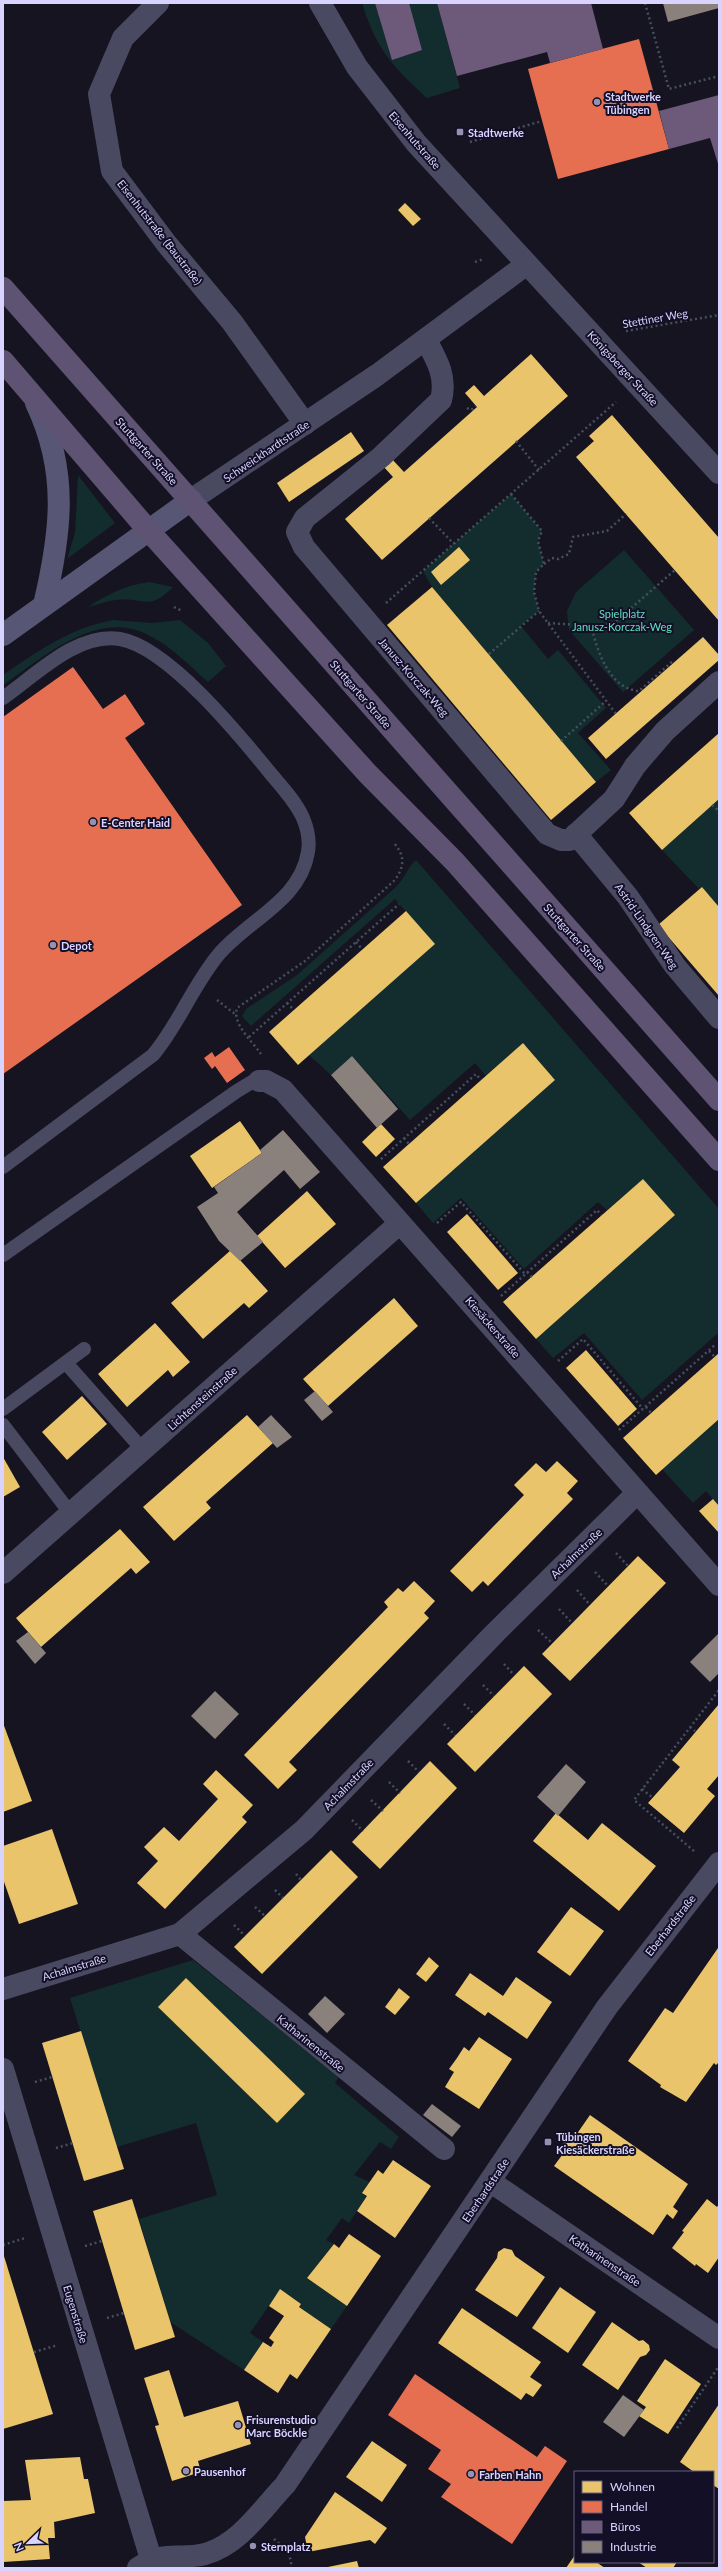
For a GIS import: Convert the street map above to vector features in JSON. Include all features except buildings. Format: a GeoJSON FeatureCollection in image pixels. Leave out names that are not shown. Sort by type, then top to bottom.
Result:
{"type":"FeatureCollection","features":[{"type":"Feature","properties":{"kind":"main road","name":"Stuttgarter Straße"},"geometry":{"type":"LineString","coordinates":[[3,288],[719,1100]]}},
{"type":"Feature","properties":{"kind":"main road"},"geometry":{"type":"LineString","coordinates":[[3,361],[148,530],[367,773],[455,862],[719,1160]]}},
{"type":"Feature","properties":{"kind":"main road"},"geometry":{"type":"LineString","coordinates":[[33,397],[48,429],[56,461],[60,495],[58,530],[44,605]]}},
{"type":"Feature","properties":{"kind":"main road","name":"Schweickhardtstraße"},"geometry":{"type":"LineString","coordinates":[[3,635],[191,500]]}},
{"type":"Feature","properties":{"kind":"street","name":"Eisenhutstraße (Baustraße)"},"geometry":{"type":"LineString","coordinates":[[158,3],[124,38],[99,94],[112,171],[166,243],[232,322],[305,424]]}},
{"type":"Feature","properties":{"kind":"street","name":"Eisenhutstraße"},"geometry":{"type":"LineString","coordinates":[[320,3],[357,67],[387,109],[416,144],[527,264]]}},
{"type":"Feature","properties":{"kind":"street","name":"Schweickhardtstraße"},"geometry":{"type":"LineString","coordinates":[[191,500],[305,424],[426,340],[527,264]]}},
{"type":"Feature","properties":{"kind":"street","name":"Königsberger Straße"},"geometry":{"type":"LineString","coordinates":[[527,264],[638,383],[719,473]]}},
{"type":"Feature","properties":{"kind":"street","name":"Janusz-Korczak-Weg"},"geometry":{"type":"LineString","coordinates":[[426,340],[438,360],[444,389],[440,400],[381,457],[305,518],[297,532],[304,547],[547,834],[561,840],[570,840],[614,799],[635,766],[665,731],[719,682]]}},
{"type":"Feature","properties":{"kind":"street","name":"Astrid-Lindgren-Weg"},"geometry":{"type":"LineString","coordinates":[[576,834],[628,896],[675,966],[719,1018]]}},
{"type":"Feature","properties":{"kind":"street","name":"Kiesäckerstraße"},"geometry":{"type":"LineString","coordinates":[[259,1081],[266,1081],[283,1090],[719,1585]]}},
{"type":"Feature","properties":{"kind":"street","name":"Lichtensteinstraße"},"geometry":{"type":"LineString","coordinates":[[3,1573],[400,1223]]}},
{"type":"Feature","properties":{"kind":"street","name":"Achalmstraße"},"geometry":{"type":"LineString","coordinates":[[3,1989],[180,1934],[304,1830],[492,1636],[638,1493]]}},
{"type":"Feature","properties":{"kind":"street","name":"Eberhardstraße"},"geometry":{"type":"LineString","coordinates":[[253,2519],[285,2485],[491,2182],[607,2007],[717,1865]]}},
{"type":"Feature","properties":{"kind":"street","name":"Katharinenstraße"},"geometry":{"type":"LineString","coordinates":[[180,1934],[444,2149]]}},
{"type":"Feature","properties":{"kind":"street","name":"Eugenstraße"},"geometry":{"type":"LineString","coordinates":[[3,2068],[144,2564]]}},
{"type":"Feature","properties":{"kind":"street","name":"Katharinenstraße"},"geometry":{"type":"LineString","coordinates":[[491,2182],[719,2338]]}},
{"type":"Feature","properties":{"kind":"street"},"geometry":{"type":"LineString","coordinates":[[144,2564],[170,2555],[204,2554],[220,2548],[235,2539],[253,2519]]}},
{"type":"Feature","properties":{"kind":"lane"},"geometry":{"type":"LineString","coordinates":[[3,698],[72,649],[89,641],[121,639],[145,650],[182,677],[219,713],[287,795],[303,817],[309,836],[308,852],[304,868],[294,886],[282,900],[221,952],[197,984],[164,1042],[153,1055],[3,1167]]}},
{"type":"Feature","properties":{"kind":"lane"},"geometry":{"type":"LineString","coordinates":[[3,1255],[231,1094],[252,1082],[259,1081]]}},
{"type":"Feature","properties":{"kind":"lane"},"geometry":{"type":"LineString","coordinates":[[3,1408],[84,1349]]}},
{"type":"Feature","properties":{"kind":"lane"},"geometry":{"type":"LineString","coordinates":[[66,1363],[143,1450]]}},
{"type":"Feature","properties":{"kind":"lane"},"geometry":{"type":"LineString","coordinates":[[3,1425],[71,1514]]}},
{"type":"Feature","properties":{"kind":"path"},"geometry":{"type":"LineString","coordinates":[[645,3],[669,89],[719,76]]}},
{"type":"Feature","properties":{"kind":"path"},"geometry":{"type":"LineString","coordinates":[[470,142],[542,122]]}},
{"type":"Feature","properties":{"kind":"path","name":"Stettiner Weg"},"geometry":{"type":"LineString","coordinates":[[594,337],[719,315]]}},
{"type":"Feature","properties":{"kind":"path"},"geometry":{"type":"LineString","coordinates":[[366,621],[638,383]]}},
{"type":"Feature","properties":{"kind":"path"},"geometry":{"type":"LineString","coordinates":[[471,410],[476,406]]}},
{"type":"Feature","properties":{"kind":"path"},"geometry":{"type":"LineString","coordinates":[[516,441],[539,470]]}},
{"type":"Feature","properties":{"kind":"path"},"geometry":{"type":"LineString","coordinates":[[511,494],[542,531],[538,541],[544,564]]}},
{"type":"Feature","properties":{"kind":"path"},"geometry":{"type":"LineString","coordinates":[[616,714],[539,611],[534,592],[536,572],[552,558],[558,559],[569,554],[573,537],[607,531],[626,514]]}},
{"type":"Feature","properties":{"kind":"path"},"geometry":{"type":"LineString","coordinates":[[429,518],[454,544]]}},
{"type":"Feature","properties":{"kind":"path"},"geometry":{"type":"LineString","coordinates":[[548,623],[579,625],[592,629],[615,622],[675,570]]}},
{"type":"Feature","properties":{"kind":"path"},"geometry":{"type":"LineString","coordinates":[[489,654],[539,611]]}},
{"type":"Feature","properties":{"kind":"path"},"geometry":{"type":"LineString","coordinates":[[592,629],[597,649],[605,665],[617,682],[630,690],[639,691],[674,660]]}},
{"type":"Feature","properties":{"kind":"path"},"geometry":{"type":"LineString","coordinates":[[561,741],[606,701]]}},
{"type":"Feature","properties":{"kind":"path"},"geometry":{"type":"LineString","coordinates":[[712,805],[719,811]]}},
{"type":"Feature","properties":{"kind":"path"},"geometry":{"type":"LineString","coordinates":[[249,1037],[399,904]]}},
{"type":"Feature","properties":{"kind":"path"},"geometry":{"type":"LineString","coordinates":[[356,942],[362,949]]}},
{"type":"Feature","properties":{"kind":"path"},"geometry":{"type":"LineString","coordinates":[[287,1003],[294,1010]]}},
{"type":"Feature","properties":{"kind":"path"},"geometry":{"type":"LineString","coordinates":[[361,1178],[476,1074],[481,1080]]}},
{"type":"Feature","properties":{"kind":"path"},"geometry":{"type":"LineString","coordinates":[[404,1138],[409,1144]]}},
{"type":"Feature","properties":{"kind":"path"},"geometry":{"type":"LineString","coordinates":[[417,1242],[461,1202],[526,1273],[532,1277]]}},
{"type":"Feature","properties":{"kind":"path"},"geometry":{"type":"LineString","coordinates":[[499,1298],[597,1210],[601,1215]]}},
{"type":"Feature","properties":{"kind":"path"},"geometry":{"type":"LineString","coordinates":[[538,1378],[583,1339],[644,1408],[651,1413]]}},
{"type":"Feature","properties":{"kind":"path"},"geometry":{"type":"LineString","coordinates":[[618,1431],[716,1344]]}},
{"type":"Feature","properties":{"kind":"path"},"geometry":{"type":"LineString","coordinates":[[708,1351],[714,1356]]}},
{"type":"Feature","properties":{"kind":"path"},"geometry":{"type":"LineString","coordinates":[[717,1865],[634,1800],[719,1690]]}},
{"type":"Feature","properties":{"kind":"path"},"geometry":{"type":"LineString","coordinates":[[690,1727],[695,1731]]}},
{"type":"Feature","properties":{"kind":"path"},"geometry":{"type":"LineString","coordinates":[[642,1789],[653,1798]]}},
{"type":"Feature","properties":{"kind":"path"},"geometry":{"type":"LineString","coordinates":[[677,2428],[719,2366]]}},
{"type":"Feature","properties":{"kind":"path"},"geometry":{"type":"LineString","coordinates":[[691,2399],[695,2401]]}},
{"type":"Feature","properties":{"kind":"path"},"geometry":{"type":"LineString","coordinates":[[253,2519],[289,2553],[292,2568]]}},
{"type":"Feature","properties":{"kind":"green space"},"geometry":{"type":"Polygon","coordinates":[[[362,3],[437,3],[460,88],[427,98],[404,76],[379,45],[367,19],[362,3]]]}},
{"type":"Feature","properties":{"kind":"green space"},"geometry":{"type":"Polygon","coordinates":[[[78,475],[115,523],[67,559],[75,533],[78,475]]]}},
{"type":"Feature","properties":{"kind":"green space"},"geometry":{"type":"Polygon","coordinates":[[[511,494],[542,531],[538,541],[544,564],[536,572],[534,592],[539,611],[521,626],[548,659],[558,650],[606,708],[578,733],[611,770],[596,782],[432,587],[423,571],[511,494]]]}},
{"type":"Feature","properties":{"kind":"green space","name":"Spielplatz Janusz-Korczak-Weg"},"geometry":{"type":"Polygon","coordinates":[[[624,550],[694,630],[623,692],[569,630],[567,611],[576,592],[624,550]]]}},
{"type":"Feature","properties":{"kind":"green space"},"geometry":{"type":"Polygon","coordinates":[[[149,582],[173,587],[165,595],[152,601],[116,600],[88,607],[117,591],[133,585],[149,582]]]}},
{"type":"Feature","properties":{"kind":"green space"},"geometry":{"type":"Polygon","coordinates":[[[113,620],[152,623],[180,620],[208,643],[226,666],[208,682],[158,640],[130,629],[111,627],[91,631],[72,639],[36,661],[3,685],[3,675],[42,649],[83,629],[113,620]]]}},
{"type":"Feature","properties":{"kind":"green space"},"geometry":{"type":"Polygon","coordinates":[[[719,799],[719,907],[702,887],[699,889],[662,850],[719,799]]]}},
{"type":"Feature","properties":{"kind":"green space"},"geometry":{"type":"Polygon","coordinates":[[[416,860],[719,1209],[719,1336],[717,1334],[642,1400],[584,1333],[553,1358],[536,1339],[675,1215],[643,1179],[607,1210],[598,1202],[524,1269],[461,1198],[433,1223],[416,1203],[555,1080],[523,1043],[486,1076],[475,1063],[410,1120],[352,1056],[331,1075],[309,1055],[434,944],[395,899],[251,1026],[242,1016],[246,1009],[297,975],[396,887],[410,866],[416,860]]]}},
{"type":"Feature","properties":{"kind":"green space"},"geometry":{"type":"Polygon","coordinates":[[[719,1419],[719,1506],[706,1491],[693,1503],[662,1469],[719,1419]]]}},
{"type":"Feature","properties":{"kind":"green space"},"geometry":{"type":"Polygon","coordinates":[[[193,1960],[339,2077],[335,2083],[399,2137],[391,2149],[380,2142],[354,2175],[370,2182],[362,2193],[367,2196],[349,2223],[342,2218],[326,2240],[334,2244],[307,2278],[347,2306],[331,2329],[299,2307],[301,2304],[280,2290],[250,2333],[263,2342],[244,2370],[170,2322],[139,2219],[217,2195],[196,2123],[117,2147],[70,1998],[193,1960]]]}},
{"type":"Feature","properties":{"kind":"place","name":"Stadtwerke Tübingen"},"geometry":{"type":"Point","coordinates":[597,102]}},
{"type":"Feature","properties":{"kind":"place","name":"Stadtwerke"},"geometry":{"type":"Point","coordinates":[460,132]}},
{"type":"Feature","properties":{"kind":"place","name":"E-Center Haid"},"geometry":{"type":"Point","coordinates":[93,822]}},
{"type":"Feature","properties":{"kind":"place","name":"Depot"},"geometry":{"type":"Point","coordinates":[53,945]}},
{"type":"Feature","properties":{"kind":"place","name":"Tübingen Kiesäckerstraße"},"geometry":{"type":"Point","coordinates":[548,2142]}},
{"type":"Feature","properties":{"kind":"place","name":"Frisurenstudio Marc Böckle"},"geometry":{"type":"Point","coordinates":[238,2425]}},
{"type":"Feature","properties":{"kind":"place","name":"Pausenhof"},"geometry":{"type":"Point","coordinates":[186,2471]}},
{"type":"Feature","properties":{"kind":"place","name":"Farben Hahn"},"geometry":{"type":"Point","coordinates":[471,2474]}},
{"type":"Feature","properties":{"kind":"place","name":"Sternplatz"},"geometry":{"type":"Point","coordinates":[253,2546]}}]}
